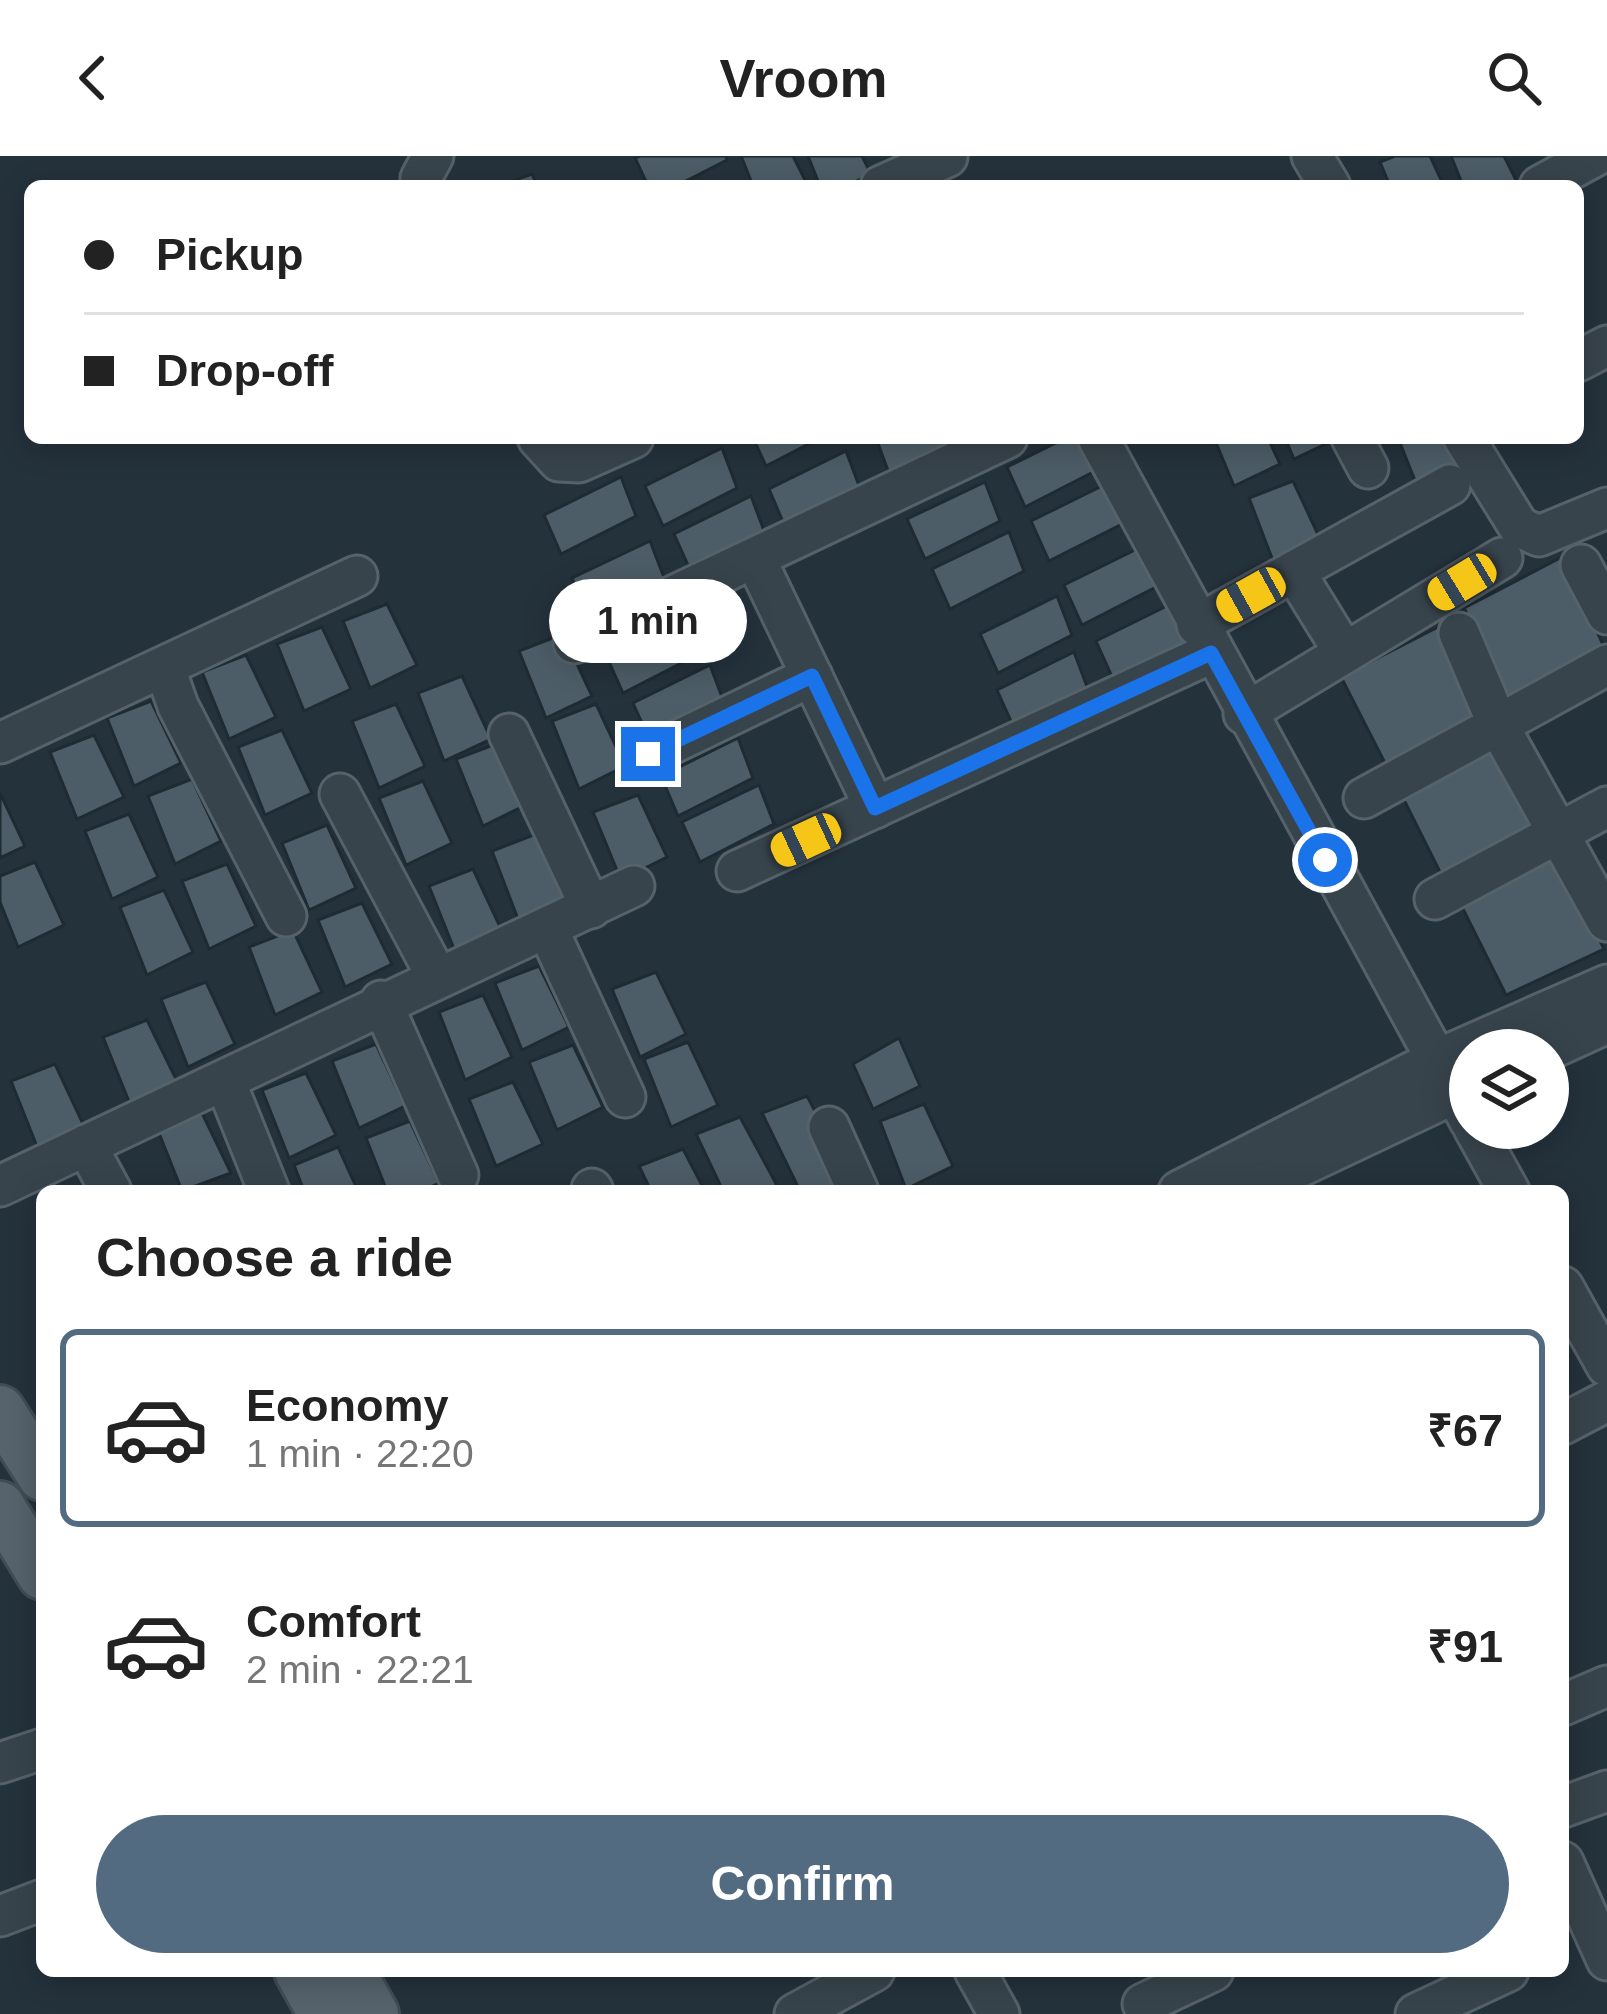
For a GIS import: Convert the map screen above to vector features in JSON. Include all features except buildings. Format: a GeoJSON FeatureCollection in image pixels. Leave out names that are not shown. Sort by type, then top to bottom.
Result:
{"type":"FeatureCollection","features":[{"type":"Feature","properties":{"kind":"main road"},"geometry":{"type":"LineString","coordinates":[[0,1410],[36,1466]]}},
{"type":"Feature","properties":{"kind":"main road"},"geometry":{"type":"LineString","coordinates":[[0,1507],[36,1565]]}},
{"type":"Feature","properties":{"kind":"main road"},"geometry":{"type":"LineString","coordinates":[[302,1977],[323,2014]]}},
{"type":"Feature","properties":{"kind":"main road"},"geometry":{"type":"LineString","coordinates":[[353,1977],[374,2014]]}},
{"type":"Feature","properties":{"kind":"street"},"geometry":{"type":"LineString","coordinates":[[894,180],[947,156]]}},
{"type":"Feature","properties":{"kind":"street"},"geometry":{"type":"LineString","coordinates":[[1549,180],[1595,156]]}},
{"type":"Feature","properties":{"kind":"street"},"geometry":{"type":"LineString","coordinates":[[543,444],[559,461],[579,462],[620,444]]}},
{"type":"Feature","properties":{"kind":"street"},"geometry":{"type":"LineString","coordinates":[[574,644],[994,444]]}},
{"type":"Feature","properties":{"kind":"street"},"geometry":{"type":"LineString","coordinates":[[1101,444],[1244,714],[1449,1077]]}},
{"type":"Feature","properties":{"kind":"street"},"geometry":{"type":"LineString","coordinates":[[1468,444],[1519,527],[1539,536],[1607,508]]}},
{"type":"Feature","properties":{"kind":"street"},"geometry":{"type":"LineString","coordinates":[[737,872],[875,808],[1204,639],[1294,571],[1450,484]]}},
{"type":"Feature","properties":{"kind":"street"},"geometry":{"type":"LineString","coordinates":[[754,558],[875,808]]}},
{"type":"Feature","properties":{"kind":"street"},"geometry":{"type":"LineString","coordinates":[[1244,714],[1502,558]]}},
{"type":"Feature","properties":{"kind":"street"},"geometry":{"type":"LineString","coordinates":[[1581,565],[1607,614]]}},
{"type":"Feature","properties":{"kind":"street"},"geometry":{"type":"LineString","coordinates":[[1294,571],[1344,652]]}},
{"type":"Feature","properties":{"kind":"street"},"geometry":{"type":"LineString","coordinates":[[0,743],[165,670],[357,576]]}},
{"type":"Feature","properties":{"kind":"street"},"geometry":{"type":"LineString","coordinates":[[1459,633],[1498,725],[1607,921]]}},
{"type":"Feature","properties":{"kind":"street"},"geometry":{"type":"LineString","coordinates":[[1364,798],[1607,665]]}},
{"type":"Feature","properties":{"kind":"street"},"geometry":{"type":"LineString","coordinates":[[165,670],[178,706],[286,916]]}},
{"type":"Feature","properties":{"kind":"street"},"geometry":{"type":"LineString","coordinates":[[648,754],[812,676]]}},
{"type":"Feature","properties":{"kind":"street"},"geometry":{"type":"LineString","coordinates":[[509,734],[591,908]]}},
{"type":"Feature","properties":{"kind":"street"},"geometry":{"type":"LineString","coordinates":[[340,794],[436,975]]}},
{"type":"Feature","properties":{"kind":"street"},"geometry":{"type":"LineString","coordinates":[[1435,899],[1607,807]]}},
{"type":"Feature","properties":{"kind":"street"},"geometry":{"type":"LineString","coordinates":[[0,1186],[225,1082],[381,1001],[548,930],[634,886]]}},
{"type":"Feature","properties":{"kind":"street"},"geometry":{"type":"LineString","coordinates":[[548,930],[625,1097]]}},
{"type":"Feature","properties":{"kind":"street"},"geometry":{"type":"LineString","coordinates":[[1550,1029],[1607,985]]}},
{"type":"Feature","properties":{"kind":"street"},"geometry":{"type":"LineString","coordinates":[[381,1001],[458,1175]]}},
{"type":"Feature","properties":{"kind":"street"},"geometry":{"type":"LineString","coordinates":[[1569,1041],[1607,1024]]}},
{"type":"Feature","properties":{"kind":"street"},"geometry":{"type":"LineString","coordinates":[[225,1082],[267,1185]]}},
{"type":"Feature","properties":{"kind":"street"},"geometry":{"type":"LineString","coordinates":[[1198,1185],[1449,1102]]}},
{"type":"Feature","properties":{"kind":"street"},"geometry":{"type":"LineString","coordinates":[[1262,1185],[1449,1103]]}},
{"type":"Feature","properties":{"kind":"street"},"geometry":{"type":"LineString","coordinates":[[829,1127],[855,1185]]}},
{"type":"Feature","properties":{"kind":"street"},"geometry":{"type":"LineString","coordinates":[[86,1145],[107,1185]]}},
{"type":"Feature","properties":{"kind":"street"},"geometry":{"type":"LineString","coordinates":[[1487,1149],[1506,1185]]}},
{"type":"Feature","properties":{"kind":"street"},"geometry":{"type":"LineString","coordinates":[[1569,1299],[1607,1366]]}},
{"type":"Feature","properties":{"kind":"street"},"geometry":{"type":"LineString","coordinates":[[1569,1421],[1607,1401]]}},
{"type":"Feature","properties":{"kind":"street"},"geometry":{"type":"LineString","coordinates":[[1569,1702],[1607,1685]]}},
{"type":"Feature","properties":{"kind":"street"},"geometry":{"type":"LineString","coordinates":[[0,1763],[36,1751]]}},
{"type":"Feature","properties":{"kind":"street"},"geometry":{"type":"LineString","coordinates":[[1569,1805],[1607,1791]]}},
{"type":"Feature","properties":{"kind":"street"},"geometry":{"type":"LineString","coordinates":[[1569,1882],[1588,1945]]}},
{"type":"Feature","properties":{"kind":"street"},"geometry":{"type":"LineString","coordinates":[[0,1916],[36,1902]]}},
{"type":"Feature","properties":{"kind":"street"},"geometry":{"type":"LineString","coordinates":[[795,2014],[863,1977]]}},
{"type":"Feature","properties":{"kind":"street"},"geometry":{"type":"LineString","coordinates":[[978,1977],[999,2014]]}},
{"type":"Feature","properties":{"kind":"street"},"geometry":{"type":"LineString","coordinates":[[1140,1996],[1196,1977]]}},
{"type":"Feature","properties":{"kind":"street"},"geometry":{"type":"LineString","coordinates":[[1416,2014],[1495,1977]]}},
{"type":"Feature","properties":{"kind":"route"},"geometry":{"type":"LineString","coordinates":[[648,754],[812,676],[875,808],[1211,653],[1325,860]]}}]}
